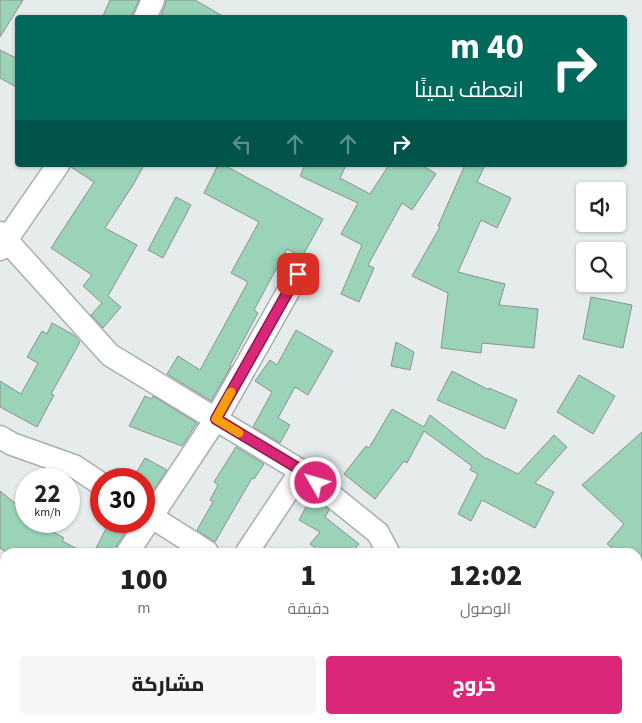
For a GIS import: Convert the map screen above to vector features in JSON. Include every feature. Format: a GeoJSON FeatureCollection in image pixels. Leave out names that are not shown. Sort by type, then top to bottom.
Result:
{"type":"FeatureCollection","features":[{"type":"Feature","properties":{"kind":"street"},"geometry":{"type":"LineString","coordinates":[[146,15],[152,0]]}},
{"type":"Feature","properties":{"kind":"street"},"geometry":{"type":"LineString","coordinates":[[57,167],[2,241],[110,354],[301,470],[378,533],[386,548]]}},
{"type":"Feature","properties":{"kind":"street"},"geometry":{"type":"LineString","coordinates":[[155,505],[216,419],[298,274]]}},
{"type":"Feature","properties":{"kind":"street"},"geometry":{"type":"LineString","coordinates":[[0,437],[12,444],[74,466],[90,477]]}},
{"type":"Feature","properties":{"kind":"street"},"geometry":{"type":"LineString","coordinates":[[250,548],[301,470]]}},
{"type":"Feature","properties":{"kind":"street"},"geometry":{"type":"LineString","coordinates":[[155,519],[201,548]]}},
{"type":"Feature","properties":{"kind":"street"},"geometry":{"type":"LineString","coordinates":[[130,548],[138,533]]}},
{"type":"Feature","properties":{"kind":"building"},"geometry":{"type":"Polygon","coordinates":[[[0,0],[23,0],[0,37],[0,0]]]}},
{"type":"Feature","properties":{"kind":"building"},"geometry":{"type":"Polygon","coordinates":[[[110,0],[139,0],[133,15],[103,15],[110,0]]]}},
{"type":"Feature","properties":{"kind":"building"},"geometry":{"type":"Polygon","coordinates":[[[166,0],[195,0],[221,15],[161,15],[166,0]]]}},
{"type":"Feature","properties":{"kind":"building"},"geometry":{"type":"Polygon","coordinates":[[[0,50],[15,58],[15,86],[0,78],[0,50]]]}},
{"type":"Feature","properties":{"kind":"building"},"geometry":{"type":"Polygon","coordinates":[[[71,167],[143,167],[105,228],[137,245],[108,296],[121,307],[103,328],[91,315],[102,303],[83,286],[92,275],[51,248],[94,182],[71,167]]]}},
{"type":"Feature","properties":{"kind":"building"},"geometry":{"type":"Polygon","coordinates":[[[217,167],[228,167],[323,219],[302,257],[287,249],[254,310],[258,313],[211,401],[167,374],[178,356],[200,370],[248,282],[231,273],[259,222],[204,193],[217,167]]]}},
{"type":"Feature","properties":{"kind":"building"},"geometry":{"type":"Polygon","coordinates":[[[304,167],[345,167],[340,178],[370,194],[388,167],[425,167],[436,174],[412,210],[402,203],[368,265],[374,268],[359,302],[341,294],[362,245],[341,234],[358,203],[300,176],[304,167]]]}},
{"type":"Feature","properties":{"kind":"building"},"geometry":{"type":"Polygon","coordinates":[[[464,167],[484,167],[477,182],[511,198],[497,228],[481,220],[458,272],[505,284],[499,305],[538,309],[534,348],[482,343],[481,353],[441,348],[448,293],[412,276],[440,227],[438,226],[464,167]]]}},
{"type":"Feature","properties":{"kind":"building"},"geometry":{"type":"Polygon","coordinates":[[[176,197],[191,205],[163,258],[148,250],[176,197]]]}},
{"type":"Feature","properties":{"kind":"building"},"geometry":{"type":"Polygon","coordinates":[[[591,297],[632,305],[623,348],[583,339],[591,297]]]}},
{"type":"Feature","properties":{"kind":"building"},"geometry":{"type":"Polygon","coordinates":[[[52,323],[74,335],[80,342],[51,394],[54,395],[37,427],[0,407],[0,381],[21,394],[38,363],[27,357],[42,331],[47,334],[52,323]]]}},
{"type":"Feature","properties":{"kind":"building"},"geometry":{"type":"Polygon","coordinates":[[[296,330],[333,351],[308,395],[295,387],[278,418],[290,425],[280,443],[253,427],[272,392],[255,381],[270,360],[277,365],[296,330]]]}},
{"type":"Feature","properties":{"kind":"building"},"geometry":{"type":"Polygon","coordinates":[[[396,342],[414,352],[410,370],[391,366],[396,342]]]}},
{"type":"Feature","properties":{"kind":"building"},"geometry":{"type":"Polygon","coordinates":[[[452,371],[489,390],[489,388],[517,400],[505,429],[437,400],[452,371]]]}},
{"type":"Feature","properties":{"kind":"building"},"geometry":{"type":"Polygon","coordinates":[[[579,375],[615,396],[593,434],[557,412],[579,375]]]}},
{"type":"Feature","properties":{"kind":"building"},"geometry":{"type":"Polygon","coordinates":[[[145,396],[151,399],[153,396],[197,423],[182,446],[129,426],[145,396]]]}},
{"type":"Feature","properties":{"kind":"building"},"geometry":{"type":"Polygon","coordinates":[[[392,409],[424,427],[430,415],[486,459],[518,474],[554,435],[567,447],[535,483],[554,492],[535,528],[482,500],[471,521],[458,514],[478,474],[470,470],[472,466],[424,431],[407,463],[404,461],[375,499],[344,474],[366,446],[369,448],[392,409]]]}},
{"type":"Feature","properties":{"kind":"building"},"geometry":{"type":"Polygon","coordinates":[[[642,432],[642,548],[612,548],[607,544],[624,524],[582,485],[642,432]]]}},
{"type":"Feature","properties":{"kind":"building"},"geometry":{"type":"Polygon","coordinates":[[[236,447],[264,464],[254,479],[252,478],[215,542],[197,530],[213,502],[210,500],[218,485],[214,482],[236,447]]]}},
{"type":"Feature","properties":{"kind":"building"},"geometry":{"type":"Polygon","coordinates":[[[145,458],[167,470],[155,488],[155,468],[139,468],[145,458]]]}},
{"type":"Feature","properties":{"kind":"building"},"geometry":{"type":"Polygon","coordinates":[[[0,491],[15,503],[15,533],[55,533],[64,538],[62,541],[75,548],[0,548],[0,491]]]}},
{"type":"Feature","properties":{"kind":"building"},"geometry":{"type":"Polygon","coordinates":[[[312,496],[329,510],[325,517],[359,544],[356,548],[316,548],[310,544],[320,532],[299,520],[312,496]]]}},
{"type":"Feature","properties":{"kind":"building"},"geometry":{"type":"Polygon","coordinates":[[[104,533],[125,533],[116,548],[96,548],[104,533]]]}},
{"type":"Feature","properties":{"kind":"slow traffic"},"geometry":{"type":"LineString","coordinates":[[231,392],[216,419],[239,433]]}},
{"type":"Feature","properties":{"kind":"route"},"geometry":{"type":"LineString","coordinates":[[298,274],[216,419],[301,470],[316,483]]}}]}
